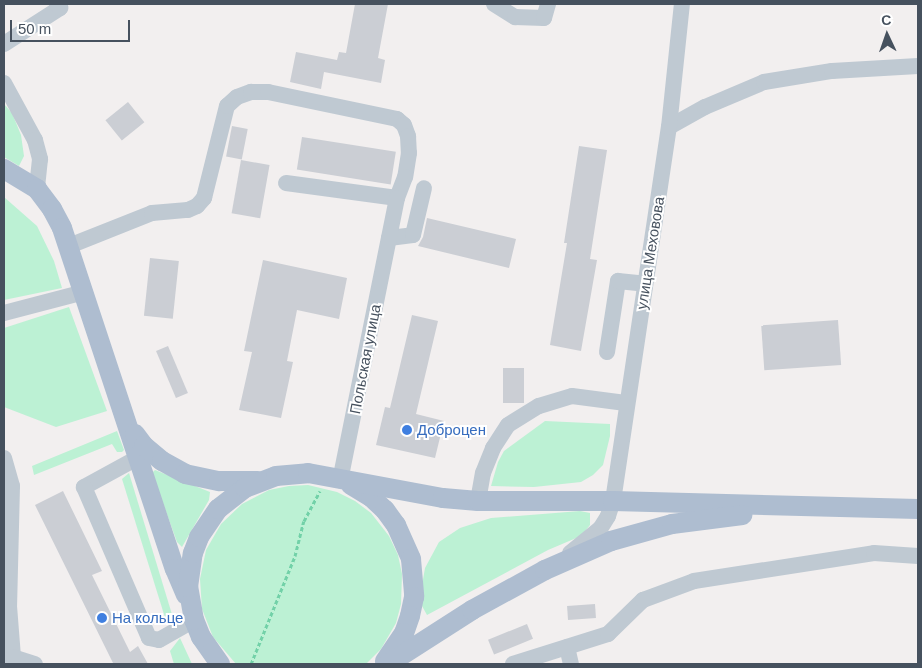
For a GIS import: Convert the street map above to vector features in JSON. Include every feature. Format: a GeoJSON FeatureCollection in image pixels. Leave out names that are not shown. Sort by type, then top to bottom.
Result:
{"type":"FeatureCollection","features":[{"type":"Feature","properties":{"kind":"main road"},"geometry":{"type":"LineString","coordinates":[[4,169],[37,189],[52,209],[69,246],[130,427],[175,569],[192,612],[215,661]]}},
{"type":"Feature","properties":{"kind":"main road"},"geometry":{"type":"LineString","coordinates":[[130,427],[144,446],[185,474],[219,481],[260,481]]}},
{"type":"Feature","properties":{"kind":"main road"},"geometry":{"type":"LineString","coordinates":[[192,612],[189,570],[199,537],[218,509],[245,488],[276,476],[308,473],[443,498],[478,501],[613,501],[918,509]]}},
{"type":"Feature","properties":{"kind":"main road"},"geometry":{"type":"LineString","coordinates":[[340,480],[371,497],[385,510],[396,525],[411,560],[414,597],[410,616],[394,650],[382,664]]}},
{"type":"Feature","properties":{"kind":"main road"},"geometry":{"type":"LineString","coordinates":[[388,664],[472,610],[545,570],[611,541],[672,524],[733,516],[849,508]]}},
{"type":"Feature","properties":{"kind":"street"},"geometry":{"type":"LineString","coordinates":[[4,44],[60,8],[57,4]]}},
{"type":"Feature","properties":{"kind":"street"},"geometry":{"type":"LineString","coordinates":[[494,4],[515,17],[544,18],[548,4]]}},
{"type":"Feature","properties":{"kind":"street","name":"улица Меховова"},"geometry":{"type":"LineString","coordinates":[[545,570],[588,540],[600,529],[608,516],[613,501],[626,403],[669,127],[682,4]]}},
{"type":"Feature","properties":{"kind":"street"},"geometry":{"type":"LineString","coordinates":[[669,127],[705,107],[764,82],[832,71],[918,66]]}},
{"type":"Feature","properties":{"kind":"street"},"geometry":{"type":"LineString","coordinates":[[4,83],[35,140],[40,159],[37,189]]}},
{"type":"Feature","properties":{"kind":"street","name":"Польская улица"},"geometry":{"type":"LineString","coordinates":[[69,246],[152,213],[188,210],[197,206],[204,198],[227,106],[237,97],[251,92],[268,92],[397,119],[406,130],[409,153],[405,177],[397,198],[340,480]]}},
{"type":"Feature","properties":{"kind":"street"},"geometry":{"type":"LineString","coordinates":[[286,183],[397,198]]}},
{"type":"Feature","properties":{"kind":"street"},"geometry":{"type":"LineString","coordinates":[[389,238],[413,236],[424,188]]}},
{"type":"Feature","properties":{"kind":"street"},"geometry":{"type":"LineString","coordinates":[[607,352],[618,281],[645,284]]}},
{"type":"Feature","properties":{"kind":"street"},"geometry":{"type":"LineString","coordinates":[[4,313],[84,292]]}},
{"type":"Feature","properties":{"kind":"street"},"geometry":{"type":"LineString","coordinates":[[478,501],[483,473],[493,448],[508,424],[539,406],[572,396],[626,403]]}},
{"type":"Feature","properties":{"kind":"street"},"geometry":{"type":"LineString","coordinates":[[139,457],[84,487],[149,638],[159,640],[192,612]]}},
{"type":"Feature","properties":{"kind":"street"},"geometry":{"type":"LineString","coordinates":[[4,458],[12,486],[8,657],[35,664]]}},
{"type":"Feature","properties":{"kind":"street"},"geometry":{"type":"LineString","coordinates":[[513,664],[608,634],[643,600],[694,581],[874,553],[918,556]]}},
{"type":"Feature","properties":{"kind":"street"},"geometry":{"type":"LineString","coordinates":[[567,647],[571,664]]}},
{"type":"Feature","properties":{"kind":"path"},"geometry":{"type":"LineString","coordinates":[[251,664],[295,556],[304,521],[325,483],[340,480]]}},
{"type":"Feature","properties":{"kind":"green space"},"geometry":{"type":"Polygon","coordinates":[[[4,104],[12,113],[21,135],[24,156],[19,166],[4,157],[4,104]]]}},
{"type":"Feature","properties":{"kind":"green space"},"geometry":{"type":"Polygon","coordinates":[[[4,197],[37,226],[54,261],[62,288],[4,300],[4,197]]]}},
{"type":"Feature","properties":{"kind":"green space"},"geometry":{"type":"Polygon","coordinates":[[[69,307],[107,411],[56,427],[4,407],[4,328],[69,307]]]}},
{"type":"Feature","properties":{"kind":"green space"},"geometry":{"type":"Polygon","coordinates":[[[545,421],[610,424],[610,436],[603,465],[593,475],[581,482],[534,487],[491,486],[498,462],[504,451],[545,421]]]}},
{"type":"Feature","properties":{"kind":"green space"},"geometry":{"type":"Polygon","coordinates":[[[117,431],[124,450],[122,452],[117,452],[112,444],[34,475],[32,466],[117,431]]]}},
{"type":"Feature","properties":{"kind":"green space"},"geometry":{"type":"Polygon","coordinates":[[[155,470],[210,492],[209,500],[182,547],[177,542],[152,473],[155,470]]]}},
{"type":"Feature","properties":{"kind":"green space"},"geometry":{"type":"Polygon","coordinates":[[[129,473],[174,621],[173,626],[167,624],[122,479],[129,473]]]}},
{"type":"Feature","properties":{"kind":"green space"},"geometry":{"type":"Polygon","coordinates":[[[308,485],[337,492],[355,501],[371,513],[389,536],[398,555],[402,574],[401,604],[396,623],[381,649],[366,664],[236,664],[213,637],[202,609],[200,579],[206,550],[221,524],[242,504],[269,490],[308,485]]]}},
{"type":"Feature","properties":{"kind":"green space"},"geometry":{"type":"Polygon","coordinates":[[[580,511],[590,513],[590,525],[581,536],[548,550],[427,615],[422,606],[421,591],[425,568],[439,542],[460,528],[491,518],[580,511]]]}},
{"type":"Feature","properties":{"kind":"green space"},"geometry":{"type":"Polygon","coordinates":[[[180,638],[192,664],[174,664],[170,651],[180,638]]]}},
{"type":"Feature","properties":{"kind":"building"},"geometry":{"type":"Polygon","coordinates":[[[355,4],[388,4],[378,58],[385,60],[381,83],[324,72],[321,89],[290,82],[296,52],[337,60],[339,52],[346,53],[355,4]]]}},
{"type":"Feature","properties":{"kind":"building"},"geometry":{"type":"Polygon","coordinates":[[[128,102],[144,122],[122,140],[105,120],[128,102]]]}},
{"type":"Feature","properties":{"kind":"building"},"geometry":{"type":"Polygon","coordinates":[[[232,126],[248,129],[242,159],[226,156],[232,126]]]}},
{"type":"Feature","properties":{"kind":"building"},"geometry":{"type":"Polygon","coordinates":[[[302,137],[396,152],[391,184],[297,170],[302,137]]]}},
{"type":"Feature","properties":{"kind":"building"},"geometry":{"type":"Polygon","coordinates":[[[579,146],[607,150],[590,259],[597,260],[581,351],[550,345],[567,243],[564,243],[579,146]]]}},
{"type":"Feature","properties":{"kind":"building"},"geometry":{"type":"Polygon","coordinates":[[[241,160],[270,165],[260,218],[232,213],[241,160]]]}},
{"type":"Feature","properties":{"kind":"building"},"geometry":{"type":"Polygon","coordinates":[[[427,218],[516,239],[509,268],[418,246],[423,237],[427,218]]]}},
{"type":"Feature","properties":{"kind":"building"},"geometry":{"type":"Polygon","coordinates":[[[150,258],[179,261],[173,319],[144,316],[150,258]]]}},
{"type":"Feature","properties":{"kind":"building"},"geometry":{"type":"Polygon","coordinates":[[[263,260],[347,278],[339,319],[297,310],[287,361],[293,362],[281,418],[239,410],[252,352],[244,351],[263,260]]]}},
{"type":"Feature","properties":{"kind":"building"},"geometry":{"type":"Polygon","coordinates":[[[412,315],[438,321],[416,414],[444,421],[435,458],[376,445],[385,407],[390,408],[412,315]]]}},
{"type":"Feature","properties":{"kind":"building"},"geometry":{"type":"Polygon","coordinates":[[[838,320],[841,365],[764,370],[761,325],[838,320]]]}},
{"type":"Feature","properties":{"kind":"building"},"geometry":{"type":"Polygon","coordinates":[[[168,346],[188,393],[176,398],[156,351],[168,346]]]}},
{"type":"Feature","properties":{"kind":"building"},"geometry":{"type":"Polygon","coordinates":[[[503,368],[524,368],[524,403],[503,403],[503,368]]]}},
{"type":"Feature","properties":{"kind":"building"},"geometry":{"type":"Polygon","coordinates":[[[63,491],[102,571],[92,575],[130,652],[138,646],[148,664],[111,664],[113,663],[35,505],[63,491]]]}},
{"type":"Feature","properties":{"kind":"building"},"geometry":{"type":"Polygon","coordinates":[[[595,604],[596,618],[568,620],[567,606],[595,604]]]}},
{"type":"Feature","properties":{"kind":"building"},"geometry":{"type":"Polygon","coordinates":[[[527,624],[533,639],[494,655],[488,640],[527,624]]]}},
{"type":"Feature","properties":{"kind":"place","name":"Доброцен"},"geometry":{"type":"Point","coordinates":[407,430]}},
{"type":"Feature","properties":{"kind":"place","name":"На кольце"},"geometry":{"type":"Point","coordinates":[102,618]}}]}
